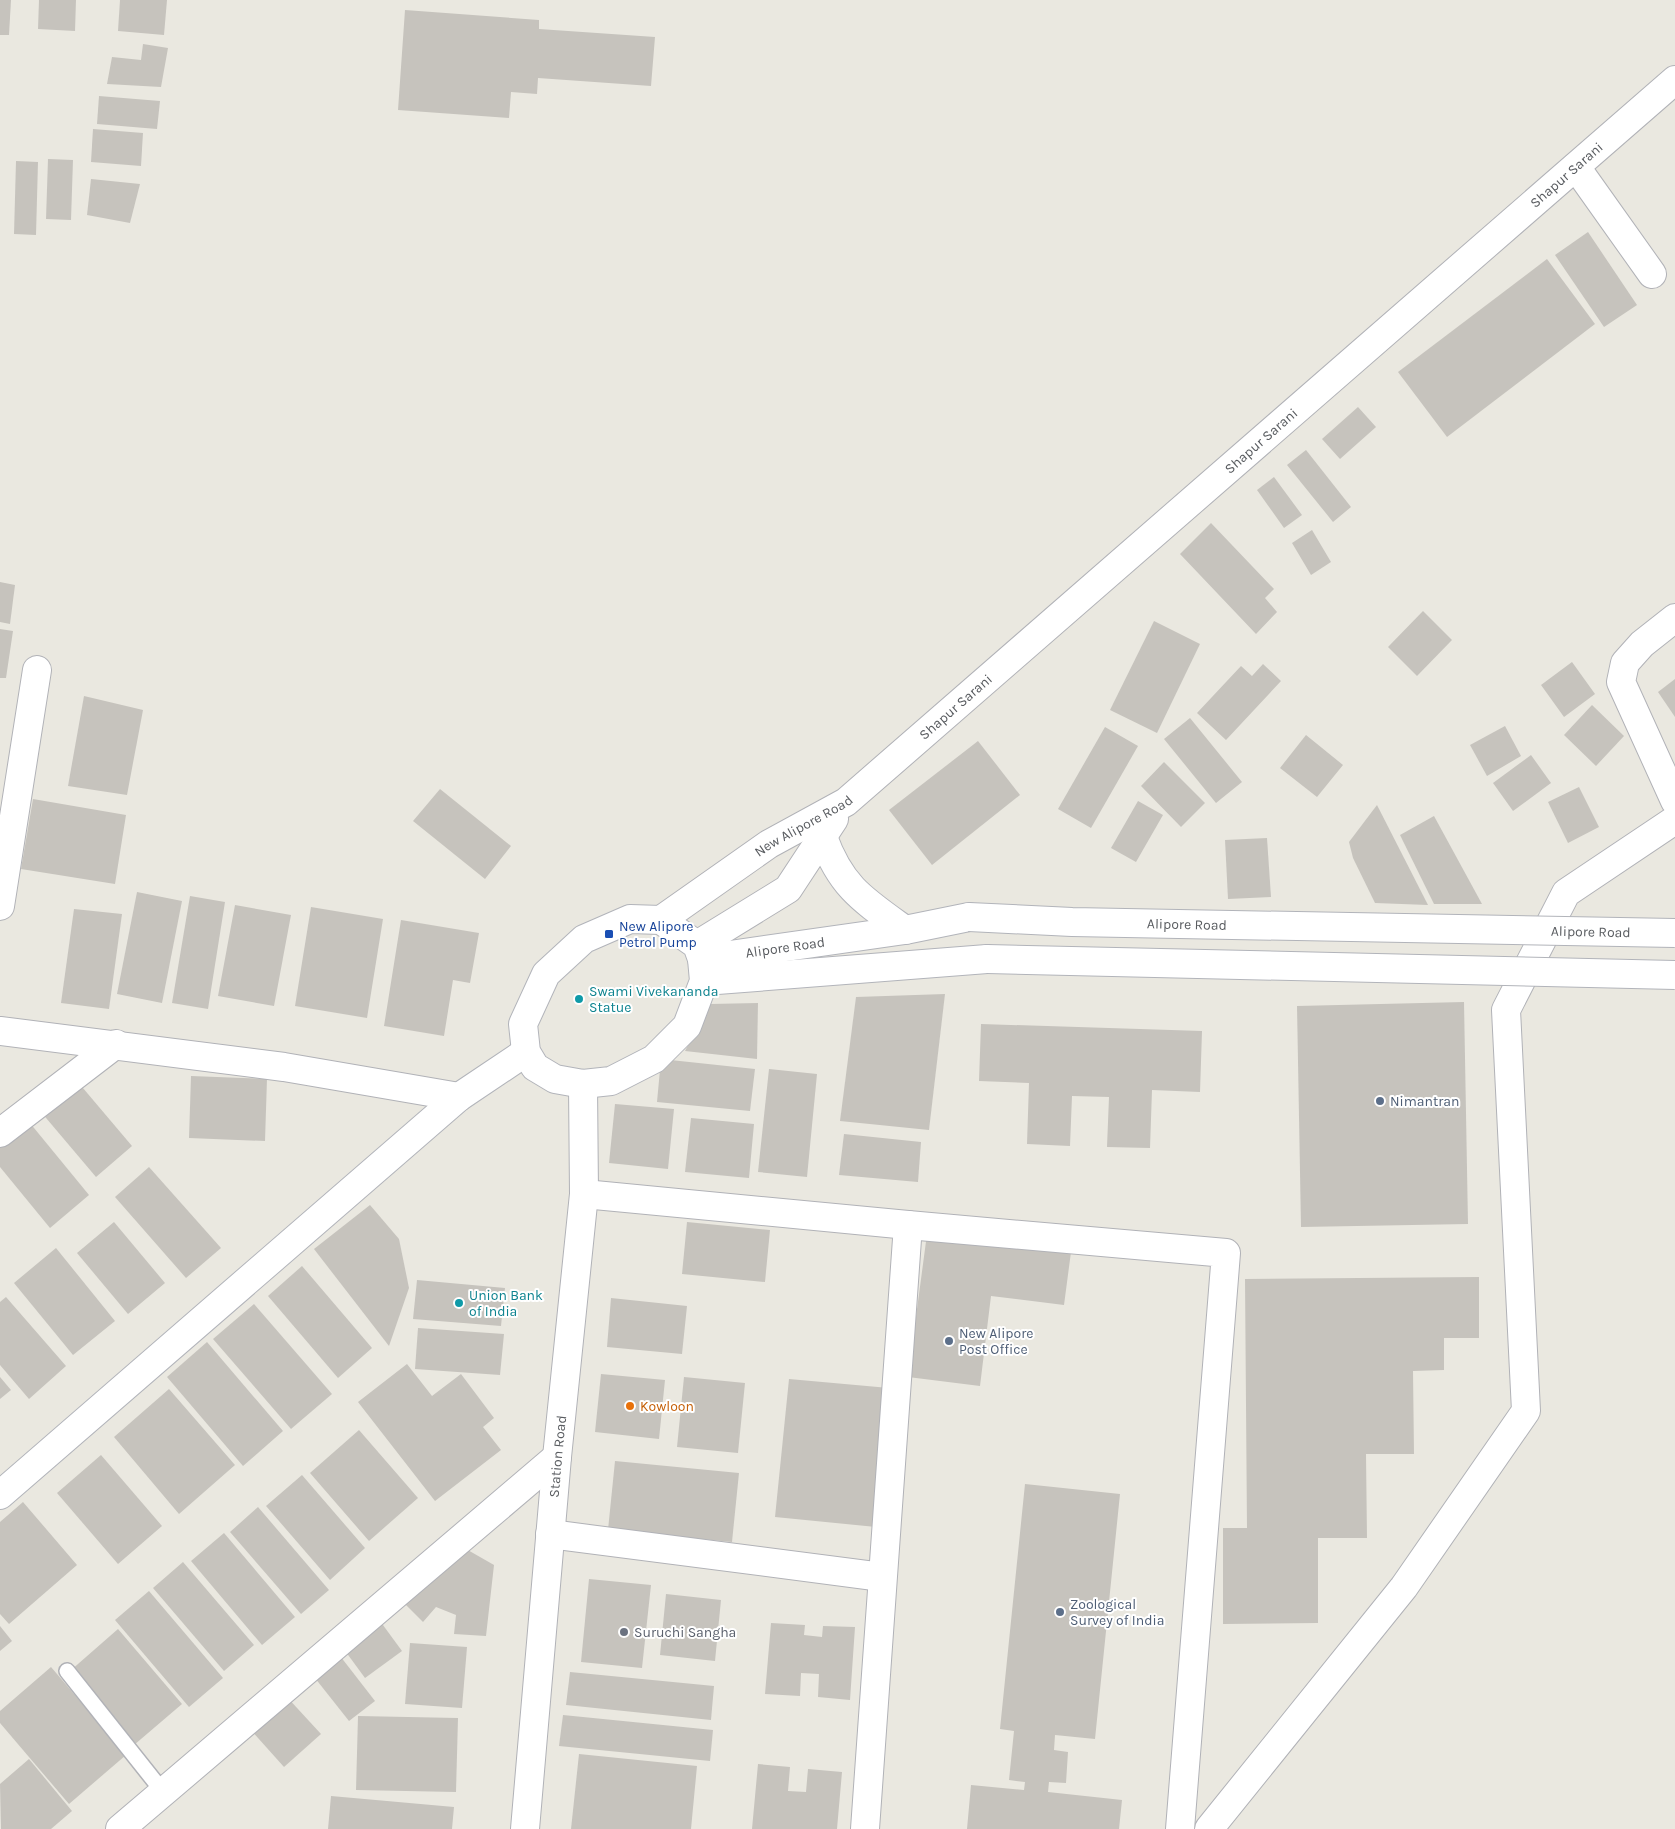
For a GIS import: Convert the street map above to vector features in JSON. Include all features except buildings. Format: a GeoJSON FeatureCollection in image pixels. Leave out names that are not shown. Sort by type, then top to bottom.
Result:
{"type":"FeatureCollection","features":[{"type":"Feature","properties":{"kind":"street","name":"Shapur Sarani"},"geometry":{"type":"LineString","coordinates":[[846,802],[1675,80]]}},
{"type":"Feature","properties":{"kind":"street"},"geometry":{"type":"LineString","coordinates":[[1576,167],[1652,274]]}},
{"type":"Feature","properties":{"kind":"street"},"geometry":{"type":"LineString","coordinates":[[1675,618],[1642,644],[1625,663],[1621,682],[1675,801]]}},
{"type":"Feature","properties":{"kind":"street"},"geometry":{"type":"LineString","coordinates":[[0,906],[37,670]]}},
{"type":"Feature","properties":{"kind":"street","name":"New Alipore Road"},"geometry":{"type":"LineString","coordinates":[[701,961],[788,889],[846,802]]}},
{"type":"Feature","properties":{"kind":"street","name":"New Alipore Road"},"geometry":{"type":"LineString","coordinates":[[660,920],[769,844],[846,802]]}},
{"type":"Feature","properties":{"kind":"street"},"geometry":{"type":"LineString","coordinates":[[1209,1829],[1404,1587],[1526,1411],[1506,1010],[1566,893],[1675,820]]}},
{"type":"Feature","properties":{"kind":"street"},"geometry":{"type":"LineString","coordinates":[[823,837],[836,868],[850,887],[905,930]]}},
{"type":"Feature","properties":{"kind":"street","name":"Alipore Road"},"geometry":{"type":"LineString","coordinates":[[701,961],[905,930],[969,917],[1072,922],[1675,933]]}},
{"type":"Feature","properties":{"kind":"street"},"geometry":{"type":"LineString","coordinates":[[630,919],[660,920],[701,961],[686,1026],[654,1059],[611,1081],[583,1084],[555,1079],[535,1068],[526,1052],[523,1024],[546,974],[584,939],[630,919]]}},
{"type":"Feature","properties":{"kind":"street","name":"Alipore Road"},"geometry":{"type":"LineString","coordinates":[[701,961],[987,959],[1675,975]]}},
{"type":"Feature","properties":{"kind":"street"},"geometry":{"type":"LineString","coordinates":[[0,1030],[327,1073],[459,1097]]}},
{"type":"Feature","properties":{"kind":"street"},"geometry":{"type":"LineString","coordinates":[[0,1133],[116,1044]]}},
{"type":"Feature","properties":{"kind":"street"},"geometry":{"type":"LineString","coordinates":[[0,1495],[459,1097],[526,1052]]}},
{"type":"Feature","properties":{"kind":"street","name":"Station Road"},"geometry":{"type":"LineString","coordinates":[[525,1829],[556,1457],[584,1194],[583,1084]]}},
{"type":"Feature","properties":{"kind":"street"},"geometry":{"type":"LineString","coordinates":[[584,1194],[1226,1253],[1180,1829]]}},
{"type":"Feature","properties":{"kind":"street"},"geometry":{"type":"LineString","coordinates":[[865,1829],[908,1225]]}},
{"type":"Feature","properties":{"kind":"street"},"geometry":{"type":"LineString","coordinates":[[128,1826],[556,1457]]}},
{"type":"Feature","properties":{"kind":"street"},"geometry":{"type":"LineString","coordinates":[[550,1534],[882,1577]]}},
{"type":"Feature","properties":{"kind":"lane"},"geometry":{"type":"LineString","coordinates":[[67,1671],[164,1793]]}},
{"type":"Feature","properties":{"kind":"place","name":"New Alipore Petrol Pump"},"geometry":{"type":"Point","coordinates":[609,934]}},
{"type":"Feature","properties":{"kind":"place","name":"Swami Vivekananda Statue"},"geometry":{"type":"Point","coordinates":[579,999]}},
{"type":"Feature","properties":{"kind":"place","name":"Nimantran"},"geometry":{"type":"Point","coordinates":[1380,1101]}},
{"type":"Feature","properties":{"kind":"place","name":"Union Bank of India"},"geometry":{"type":"Point","coordinates":[459,1303]}},
{"type":"Feature","properties":{"kind":"place","name":"New Alipore Post Office"},"geometry":{"type":"Point","coordinates":[949,1341]}},
{"type":"Feature","properties":{"kind":"place","name":"Kowloon"},"geometry":{"type":"Point","coordinates":[630,1406]}},
{"type":"Feature","properties":{"kind":"place","name":"Zoological Survey of India"},"geometry":{"type":"Point","coordinates":[1060,1612]}},
{"type":"Feature","properties":{"kind":"place","name":"Suruchi Sangha"},"geometry":{"type":"Point","coordinates":[624,1632]}}]}
